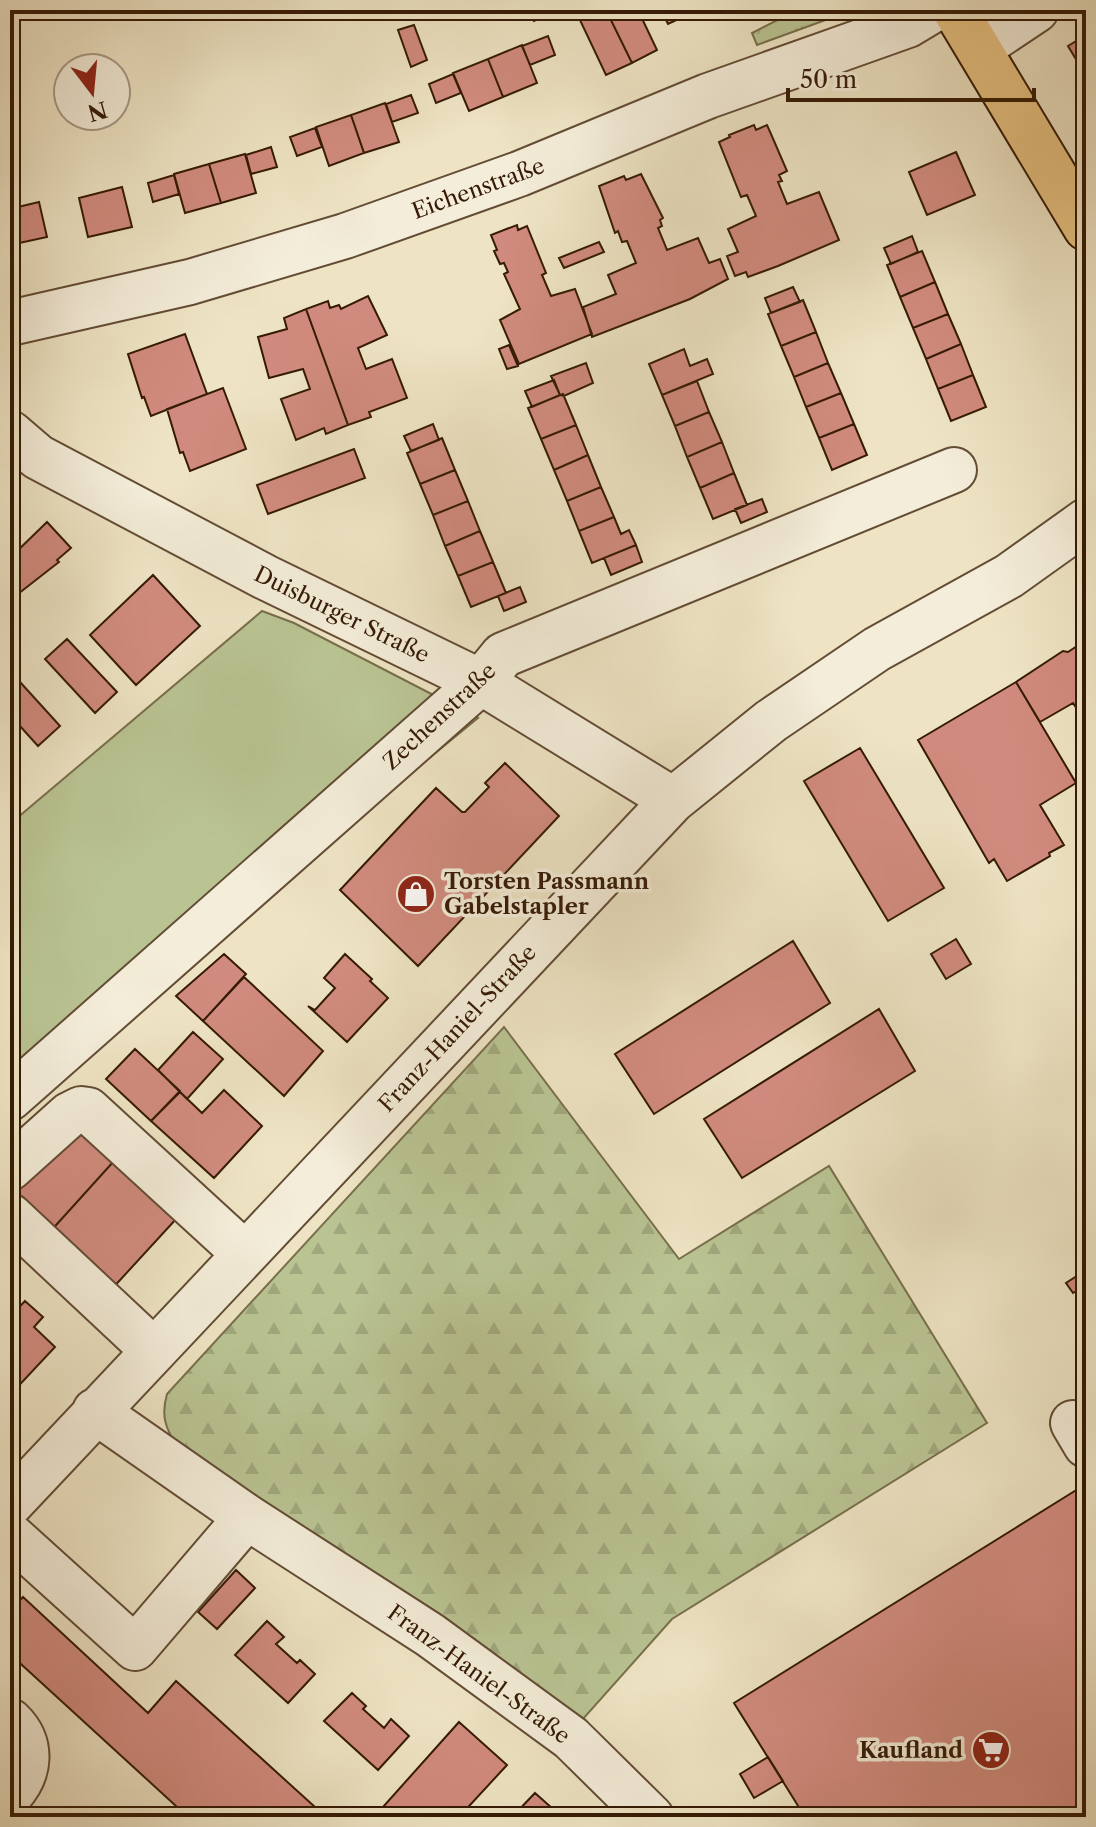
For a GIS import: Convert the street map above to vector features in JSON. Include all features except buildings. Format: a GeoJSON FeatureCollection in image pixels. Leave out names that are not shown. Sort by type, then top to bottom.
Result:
{"type":"FeatureCollection","features":[{"type":"Feature","properties":{"kind":"main road"},"geometry":{"type":"LineString","coordinates":[[955,10],[1086,228]]}},
{"type":"Feature","properties":{"kind":"street","name":"Eichenstraße"},"geometry":{"type":"LineString","coordinates":[[10,323],[190,282],[345,236],[519,174],[708,96],[908,25],[933,10]]}},
{"type":"Feature","properties":{"kind":"street"},"geometry":{"type":"LineString","coordinates":[[979,48],[1036,10]]}},
{"type":"Feature","properties":{"kind":"street","name":"Duisburger Straße"},"geometry":{"type":"LineString","coordinates":[[10,433],[38,457],[265,577],[481,682],[673,800]]}},
{"type":"Feature","properties":{"kind":"street","name":"Zechenstraße"},"geometry":{"type":"LineString","coordinates":[[10,1098],[481,682],[503,655],[954,470]]}},
{"type":"Feature","properties":{"kind":"street","name":"Franz-Haniel-Straße"},"geometry":{"type":"LineString","coordinates":[[10,1504],[673,800],[771,721],[877,649],[1009,576],[1086,521]]}},
{"type":"Feature","properties":{"kind":"street","name":"Franz-Haniel-Straße"},"geometry":{"type":"LineString","coordinates":[[1009,576],[1086,552]]}},
{"type":"Feature","properties":{"kind":"street"},"geometry":{"type":"LineString","coordinates":[[10,1168],[69,1115],[81,1109],[88,1110],[244,1253]]}},
{"type":"Feature","properties":{"kind":"street"},"geometry":{"type":"LineString","coordinates":[[10,1216],[153,1350]]}},
{"type":"Feature","properties":{"kind":"street","name":"Franz-Haniel-Straße"},"geometry":{"type":"LineString","coordinates":[[95,1411],[247,1517],[430,1635],[571,1738],[651,1817]]}},
{"type":"Feature","properties":{"kind":"street"},"geometry":{"type":"LineString","coordinates":[[10,1535],[135,1648],[247,1517]]}},
{"type":"Feature","properties":{"kind":"street"},"geometry":{"type":"LineString","coordinates":[[10,1721],[27,1744],[26,1768],[10,1795]]}},
{"type":"Feature","properties":{"kind":"green space"},"geometry":{"type":"Polygon","coordinates":[[[797,10],[853,10],[757,45],[752,33],[797,10]]]}},
{"type":"Feature","properties":{"kind":"green space"},"geometry":{"type":"Polygon","coordinates":[[[262,611],[294,623],[478,718],[10,1102],[10,824],[262,611]]]}},
{"type":"Feature","properties":{"kind":"green space"},"geometry":{"type":"Polygon","coordinates":[[[504,1027],[679,1259],[829,1166],[987,1423],[672,1619],[583,1719],[443,1616],[176,1445],[164,1415],[167,1394],[504,1027]]]}},
{"type":"Feature","properties":{"kind":"place","name":"Torsten Passmann Gabelstapler"},"geometry":{"type":"Point","coordinates":[416,894]}},
{"type":"Feature","properties":{"kind":"place","name":"Kaufland"},"geometry":{"type":"Point","coordinates":[991,1750]}}]}
